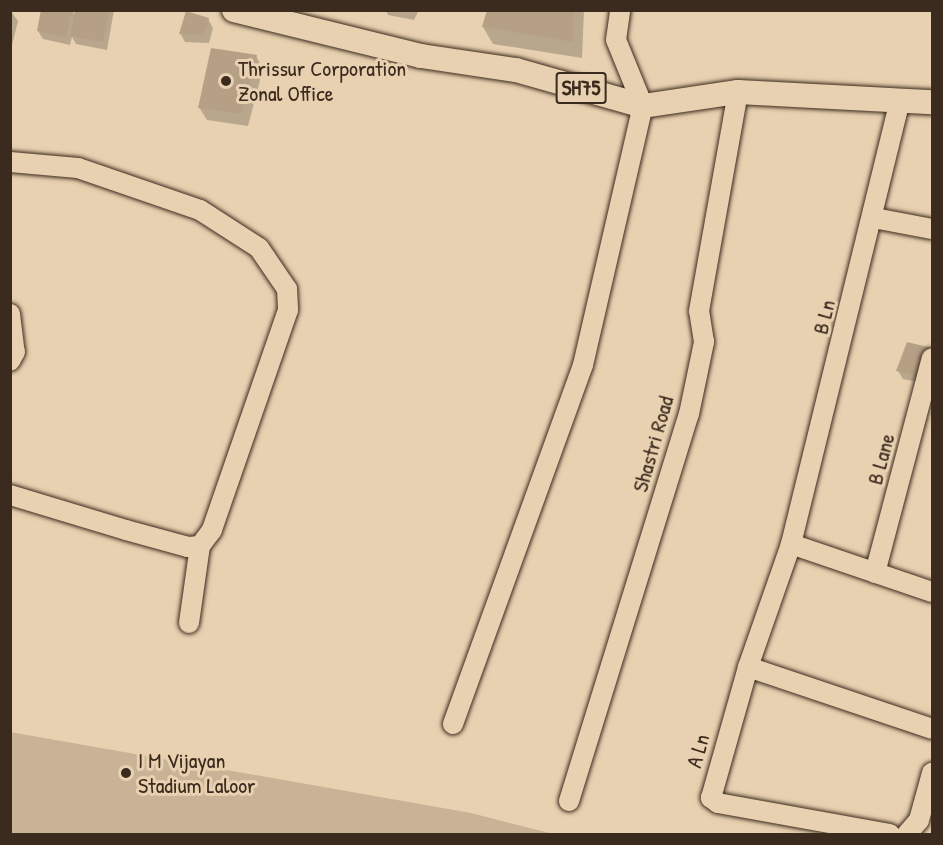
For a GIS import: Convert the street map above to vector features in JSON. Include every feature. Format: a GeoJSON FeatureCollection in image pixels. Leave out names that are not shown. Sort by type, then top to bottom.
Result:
{"type":"FeatureCollection","features":[{"type":"Feature","properties":{"kind":"main road","name":"SH75"},"geometry":{"type":"LineString","coordinates":[[234,10],[268,15],[421,56],[516,70],[644,106],[738,92],[933,102]]}},
{"type":"Feature","properties":{"kind":"street"},"geometry":{"type":"LineString","coordinates":[[453,724],[583,365],[644,106],[616,40],[620,10]]}},
{"type":"Feature","properties":{"kind":"street","name":"Shastri Road"},"geometry":{"type":"LineString","coordinates":[[569,801],[689,414],[704,342],[699,311],[738,92]]}},
{"type":"Feature","properties":{"kind":"street","name":"B Ln"},"geometry":{"type":"LineString","coordinates":[[791,544],[874,218],[900,101]]}},
{"type":"Feature","properties":{"kind":"street"},"geometry":{"type":"LineString","coordinates":[[10,162],[78,168],[200,210],[259,248],[287,289],[288,310],[212,530],[200,546],[189,623]]}},
{"type":"Feature","properties":{"kind":"street"},"geometry":{"type":"LineString","coordinates":[[874,218],[933,230]]}},
{"type":"Feature","properties":{"kind":"street"},"geometry":{"type":"LineString","coordinates":[[10,314],[15,352],[10,360]]}},
{"type":"Feature","properties":{"kind":"street","name":"B Lane"},"geometry":{"type":"LineString","coordinates":[[875,573],[933,358]]}},
{"type":"Feature","properties":{"kind":"street"},"geometry":{"type":"LineString","coordinates":[[10,495],[188,547],[200,546]]}},
{"type":"Feature","properties":{"kind":"street"},"geometry":{"type":"LineString","coordinates":[[791,544],[933,592]]}},
{"type":"Feature","properties":{"kind":"street","name":"A Ln"},"geometry":{"type":"LineString","coordinates":[[791,544],[748,667],[711,798],[718,803],[890,834]]}},
{"type":"Feature","properties":{"kind":"street"},"geometry":{"type":"LineString","coordinates":[[748,667],[933,729]]}},
{"type":"Feature","properties":{"kind":"street"},"geometry":{"type":"LineString","coordinates":[[907,834],[919,820],[933,773]]}},
{"type":"Feature","properties":{"kind":"shaded area","name":"I M Vijayan Stadium Laloor"},"geometry":{"type":"Polygon","coordinates":[[[10,732],[471,813],[553,834],[11,834],[10,732]]]}},
{"type":"Feature","properties":{"kind":"building"},"geometry":{"type":"Polygon","coordinates":[[[41,10],[72,10],[66,38],[37,31],[41,10]]]}},
{"type":"Feature","properties":{"kind":"building"},"geometry":{"type":"Polygon","coordinates":[[[75,10],[109,10],[103,42],[70,36],[75,10]]]}},
{"type":"Feature","properties":{"kind":"building"},"geometry":{"type":"Polygon","coordinates":[[[487,10],[574,10],[573,42],[482,27],[487,10]]]}},
{"type":"Feature","properties":{"kind":"building"},"geometry":{"type":"Polygon","coordinates":[[[186,11],[209,18],[204,35],[179,34],[186,11]]]}},
{"type":"Feature","properties":{"kind":"building","name":"Thrissur Corporation Zonal Office"},"geometry":{"type":"Polygon","coordinates":[[[211,48],[257,55],[241,114],[198,108],[211,48]]]}},
{"type":"Feature","properties":{"kind":"building"},"geometry":{"type":"Polygon","coordinates":[[[907,342],[932,348],[932,378],[896,371],[907,342]]]}},
{"type":"Feature","properties":{"kind":"place","name":"Thrissur Corporation Zonal Office"},"geometry":{"type":"Point","coordinates":[226,81]}},
{"type":"Feature","properties":{"kind":"place","name":"I M Vijayan Stadium Laloor"},"geometry":{"type":"Point","coordinates":[126,773]}}]}
